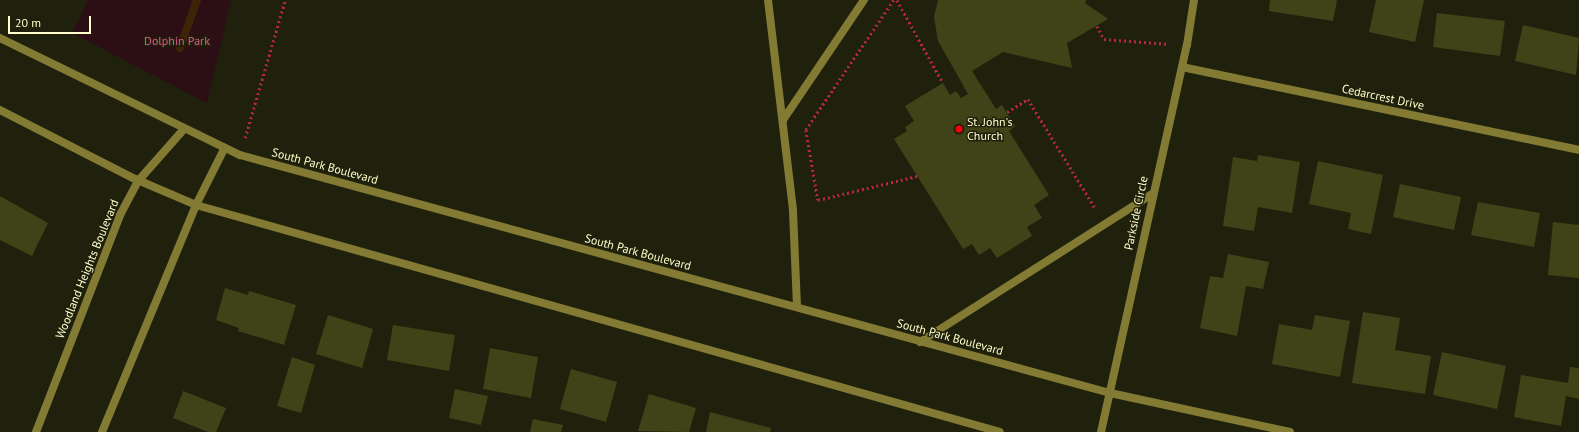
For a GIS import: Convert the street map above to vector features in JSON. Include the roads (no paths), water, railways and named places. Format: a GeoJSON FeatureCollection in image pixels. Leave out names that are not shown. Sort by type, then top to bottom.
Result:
{"type":"FeatureCollection","features":[{"type":"Feature","properties":{"kind":"street"},"geometry":{"type":"LineString","coordinates":[[768,0],[793,211],[797,307]]}},
{"type":"Feature","properties":{"kind":"street"},"geometry":{"type":"LineString","coordinates":[[783,120],[864,0]]}},
{"type":"Feature","properties":{"kind":"street","name":"Parkside Circle"},"geometry":{"type":"LineString","coordinates":[[1101,432],[1152,194],[1187,45],[1194,0]]}},
{"type":"Feature","properties":{"kind":"street","name":"South Park Boulevard"},"geometry":{"type":"LineString","coordinates":[[0,38],[224,149],[240,155],[1110,393],[1290,432]]}},
{"type":"Feature","properties":{"kind":"street","name":"Cedarcrest Drive"},"geometry":{"type":"LineString","coordinates":[[1182,67],[1579,150]]}},
{"type":"Feature","properties":{"kind":"street"},"geometry":{"type":"LineString","coordinates":[[0,110],[140,180],[196,205],[1000,432]]}},
{"type":"Feature","properties":{"kind":"street","name":"Woodland Heights Boulevard"},"geometry":{"type":"LineString","coordinates":[[36,432],[120,215],[140,180],[184,129]]}},
{"type":"Feature","properties":{"kind":"street"},"geometry":{"type":"LineString","coordinates":[[102,432],[196,205],[224,149]]}},
{"type":"Feature","properties":{"kind":"street"},"geometry":{"type":"LineString","coordinates":[[920,342],[1152,194]]}},
{"type":"Feature","properties":{"kind":"waterway"},"geometry":{"type":"LineString","coordinates":[[180,48],[197,0]]}},
{"type":"Feature","properties":{"kind":"place","name":"St. John's Church"},"geometry":{"type":"Point","coordinates":[959,129]}},
{"type":"Feature","properties":{"kind":"park label","name":"Dolphin Park"},"geometry":{"type":"Point","coordinates":[177,41]}}]}
